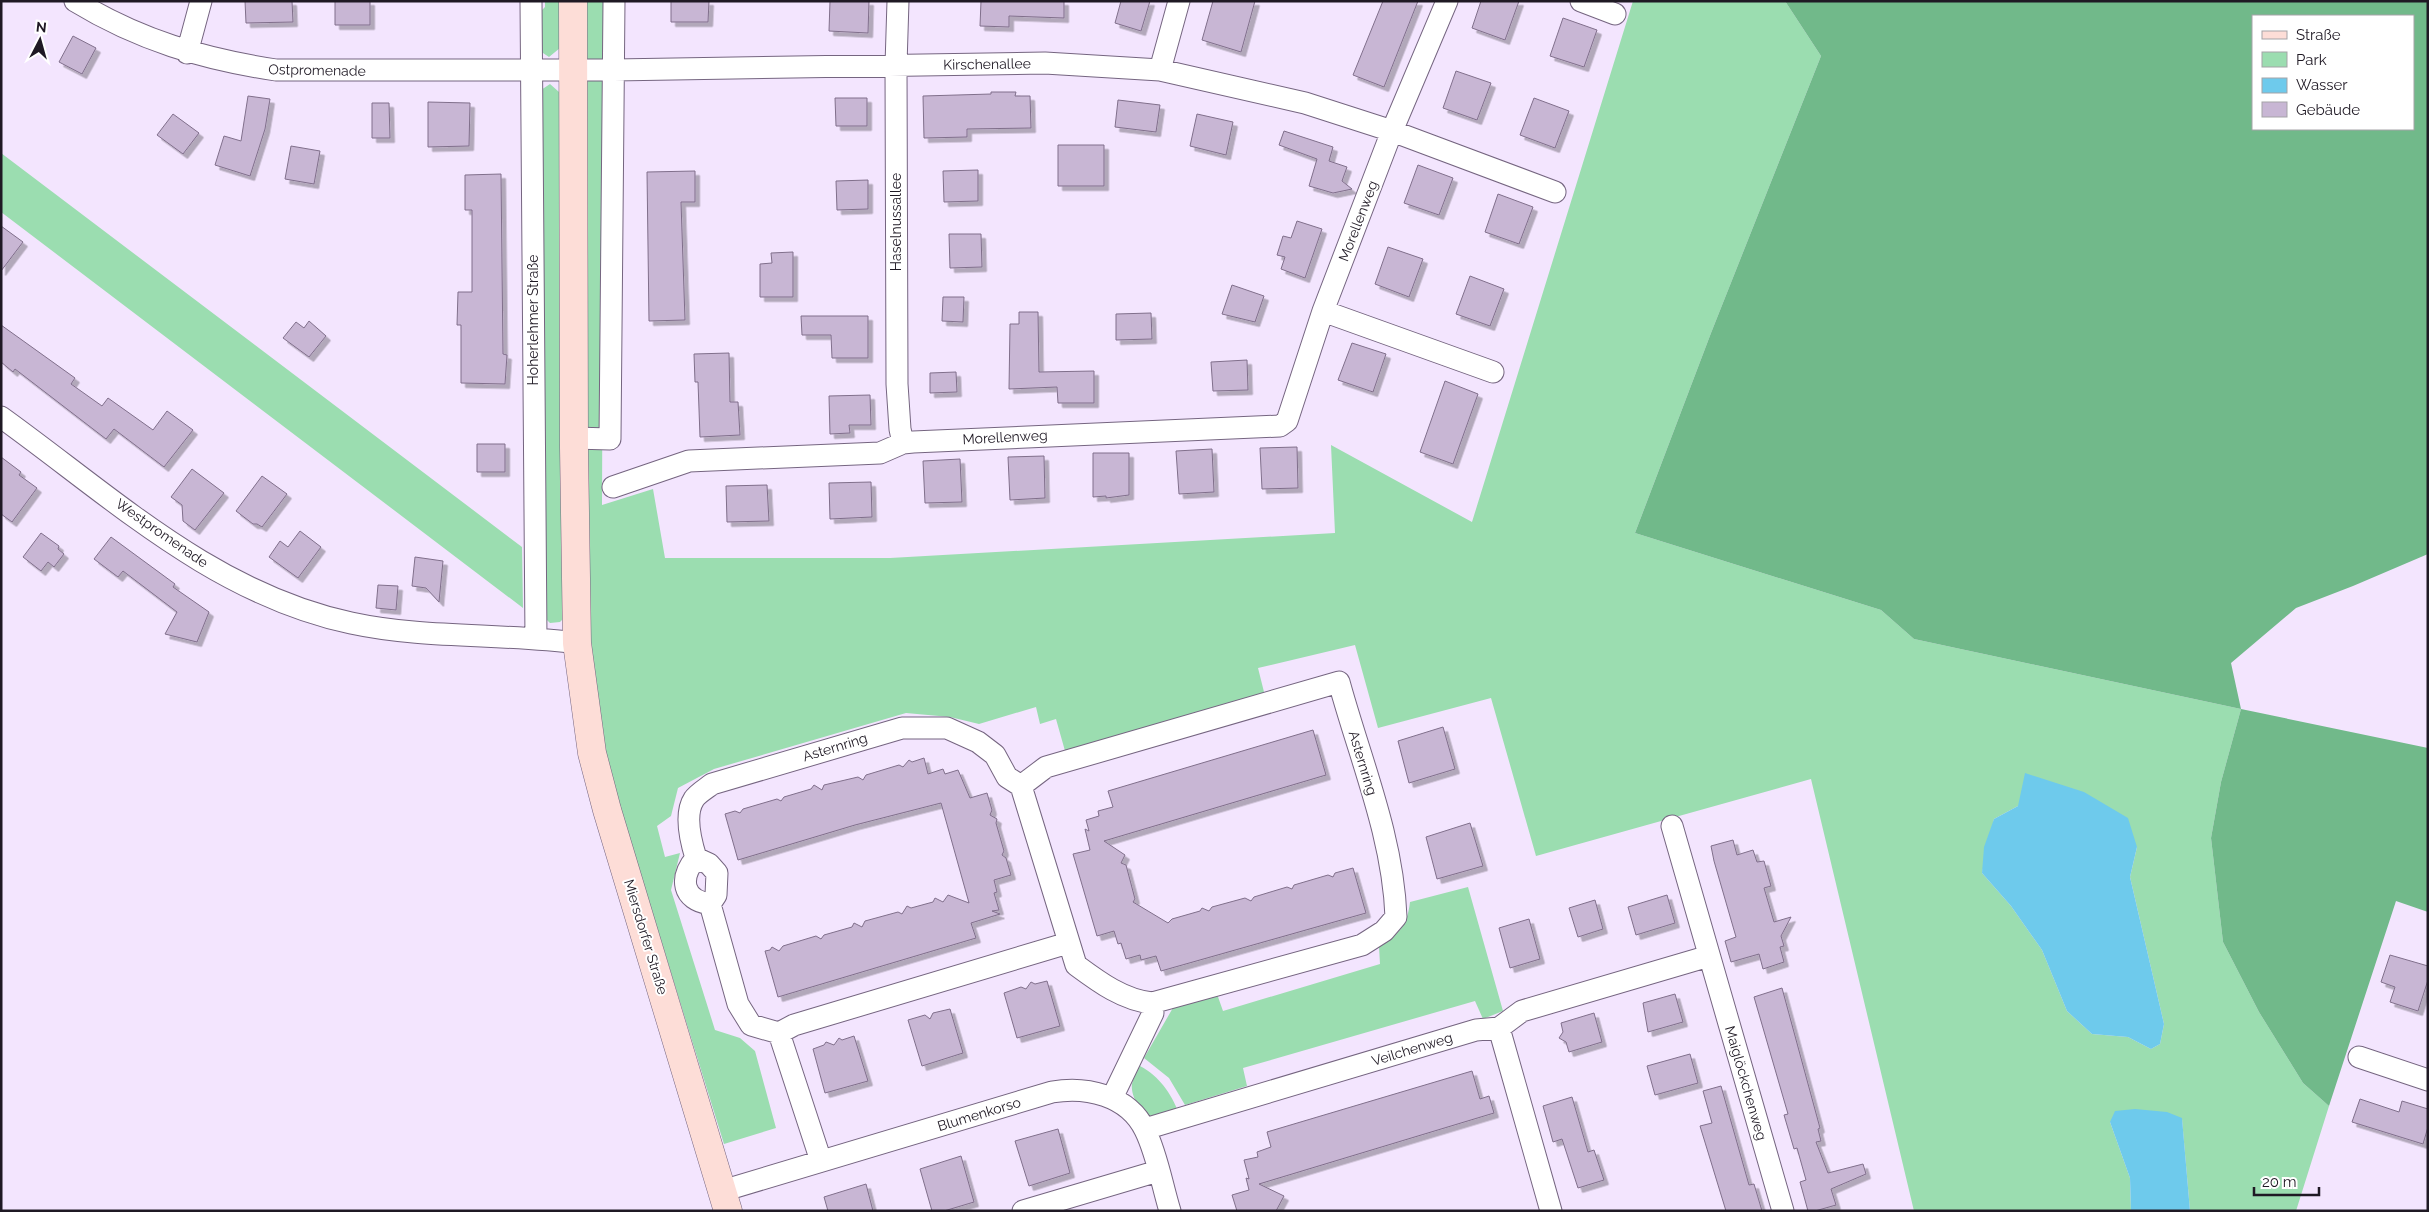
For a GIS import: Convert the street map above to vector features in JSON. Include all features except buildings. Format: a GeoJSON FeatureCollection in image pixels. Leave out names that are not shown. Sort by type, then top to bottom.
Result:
{"type":"FeatureCollection","features":[{"type":"Feature","properties":{"kind":"street","name":"Ostpromenade"},"geometry":{"type":"LineString","coordinates":[[75,1],[107,20],[187,53],[247,66],[276,70],[573,70]]}},
{"type":"Feature","properties":{"kind":"street"},"geometry":{"type":"LineString","coordinates":[[187,53],[201,1]]}},
{"type":"Feature","properties":{"kind":"street","name":"Hoherlehmer Straße"},"geometry":{"type":"LineString","coordinates":[[531,1],[536,639]]}},
{"type":"Feature","properties":{"kind":"street"},"geometry":{"type":"LineString","coordinates":[[573,1],[574,438],[578,652]]}},
{"type":"Feature","properties":{"kind":"street"},"geometry":{"type":"LineString","coordinates":[[574,438],[610,439],[614,1]]}},
{"type":"Feature","properties":{"kind":"street","name":"Haselnussallee"},"geometry":{"type":"LineString","coordinates":[[898,1],[896,65],[897,384],[900,429],[903,443]]}},
{"type":"Feature","properties":{"kind":"street"},"geometry":{"type":"LineString","coordinates":[[1160,70],[1179,1]]}},
{"type":"Feature","properties":{"kind":"street","name":"Morellenweg"},"geometry":{"type":"LineString","coordinates":[[613,487],[689,461],[880,453],[903,443],[1280,426],[1287,421],[1323,311],[1392,131],[1447,1]]}},
{"type":"Feature","properties":{"kind":"street"},"geometry":{"type":"LineString","coordinates":[[1581,1],[1615,14]]}},
{"type":"Feature","properties":{"kind":"street","name":"Kirschenallee"},"geometry":{"type":"LineString","coordinates":[[573,70],[1045,63],[1160,70],[1305,103],[1392,131]]}},
{"type":"Feature","properties":{"kind":"street"},"geometry":{"type":"LineString","coordinates":[[1392,131],[1554,192]]}},
{"type":"Feature","properties":{"kind":"street"},"geometry":{"type":"LineString","coordinates":[[1323,311],[1493,372]]}},
{"type":"Feature","properties":{"kind":"street","name":"Westpromenade"},"geometry":{"type":"LineString","coordinates":[[1,416],[182,551],[233,581],[263,594],[300,609],[350,623],[385,629],[536,639],[578,652]]}},
{"type":"Feature","properties":{"kind":"street","name":"Miersdorfer Straße"},"geometry":{"type":"LineString","coordinates":[[578,652],[592,753],[725,1201]]}},
{"type":"Feature","properties":{"kind":"street","name":"Asternring"},"geometry":{"type":"LineString","coordinates":[[779,1033],[751,1025],[738,1004],[710,904],[698,902],[689,895],[685,882],[689,866],[696,858],[689,823],[693,800],[712,784],[902,728],[947,728],[978,742],[995,755],[1007,777],[1021,786],[1046,767],[1339,682],[1380,818],[1395,888],[1396,916],[1384,931],[1362,945],[1152,1003]]}},
{"type":"Feature","properties":{"kind":"street"},"geometry":{"type":"LineString","coordinates":[[1021,786],[1076,965],[1100,983],[1137,1001],[1152,1003],[1153,1013],[1112,1098]]}},
{"type":"Feature","properties":{"kind":"street","name":"Maiglöckchenweg"},"geometry":{"type":"LineString","coordinates":[[1672,826],[1783,1211]]}},
{"type":"Feature","properties":{"kind":"street"},"geometry":{"type":"LineString","coordinates":[[821,1161],[779,1033],[794,1025],[1068,943]]}},
{"type":"Feature","properties":{"kind":"street"},"geometry":{"type":"LineString","coordinates":[[1551,1211],[1499,1028],[1522,1011],[1709,956]]}},
{"type":"Feature","properties":{"kind":"street","name":"Veilchenweg"},"geometry":{"type":"LineString","coordinates":[[1145,1129],[1476,1030],[1499,1028]]}},
{"type":"Feature","properties":{"kind":"street"},"geometry":{"type":"LineString","coordinates":[[2359,1057],[2428,1080]]}},
{"type":"Feature","properties":{"kind":"street","name":"Blumenkorso"},"geometry":{"type":"LineString","coordinates":[[725,1201],[821,1161],[1052,1092],[1072,1088],[1112,1098],[1129,1108],[1145,1129],[1170,1211]]}},
{"type":"Feature","properties":{"kind":"street"},"geometry":{"type":"LineString","coordinates":[[1023,1211],[1158,1171]]}},
{"type":"Feature","properties":{"kind":"green space"},"geometry":{"type":"Polygon","coordinates":[[[545,1],[562,1],[560,48],[549,57],[540,51],[539,13],[545,7],[545,1]]]}},
{"type":"Feature","properties":{"kind":"green space"},"geometry":{"type":"Polygon","coordinates":[[[585,1],[604,1],[602,505],[653,489],[665,558],[890,558],[1335,533],[1331,445],[1472,522],[1633,1],[1785,1],[1821,56],[1711,333],[1635,533],[1881,610],[1914,639],[2241,709],[2221,782],[2211,838],[2223,942],[2259,1012],[2303,1083],[2329,1106],[2296,1211],[2190,1211],[2182,1119],[2110,1122],[2130,1178],[2131,1211],[1914,1211],[1811,779],[1536,856],[1491,698],[1378,728],[1355,645],[1258,668],[1266,700],[1067,758],[1056,719],[1040,724],[1036,707],[979,724],[950,717],[906,713],[714,769],[678,788],[671,816],[657,826],[665,857],[680,853],[671,890],[715,1030],[740,1038],[755,1051],[776,1128],[724,1144],[603,748],[588,625],[585,1]],[[2018,806],[1994,819],[1982,873],[2011,906],[2042,950],[2067,1011],[2092,1034],[2128,1037],[2151,1049],[2160,1044],[2164,1024],[2130,877],[2137,847],[2018,806]]]}},
{"type":"Feature","properties":{"kind":"green space"},"geometry":{"type":"Polygon","coordinates":[[[1785,1],[2428,1],[2428,554],[2296,608],[2231,663],[2241,709],[1914,639],[1881,610],[1635,533],[1711,333],[1821,56],[1785,1]]]}},
{"type":"Feature","properties":{"kind":"green space"},"geometry":{"type":"Polygon","coordinates":[[[550,84],[559,92],[563,104],[564,618],[560,622],[550,623],[544,617],[541,90],[550,84]]]}},
{"type":"Feature","properties":{"kind":"green space"},"geometry":{"type":"Polygon","coordinates":[[[1,153],[522,547],[523,608],[1,212],[1,153]]]}},
{"type":"Feature","properties":{"kind":"green space"},"geometry":{"type":"Polygon","coordinates":[[[2241,709],[2428,748],[2428,912],[2396,901],[2329,1106],[2303,1083],[2259,1012],[2223,942],[2211,838],[2221,782],[2241,709]]]}},
{"type":"Feature","properties":{"kind":"green space"},"geometry":{"type":"Polygon","coordinates":[[[1468,887],[1503,1011],[1483,1019],[1475,1001],[1243,1068],[1247,1086],[1185,1105],[1169,1078],[1144,1058],[1174,1006],[1217,994],[1223,1011],[1380,964],[1379,947],[1401,929],[1407,918],[1410,902],[1468,887]]]}},
{"type":"Feature","properties":{"kind":"green space"},"geometry":{"type":"Polygon","coordinates":[[[1140,1066],[1164,1086],[1179,1113],[1159,1118],[1148,1115],[1143,1111],[1133,1095],[1132,1089],[1134,1077],[1140,1066]]]}},
{"type":"Feature","properties":{"kind":"water"},"geometry":{"type":"Polygon","coordinates":[[[2025,773],[2084,792],[2128,818],[2137,847],[2130,877],[2164,1024],[2160,1044],[2151,1049],[2128,1037],[2092,1034],[2067,1011],[2042,950],[2011,906],[1982,873],[1984,847],[1994,819],[2018,806],[2025,773]]]}},
{"type":"Feature","properties":{"kind":"water"},"geometry":{"type":"Polygon","coordinates":[[[2135,1109],[2167,1112],[2182,1118],[2190,1211],[2131,1211],[2130,1178],[2110,1122],[2115,1111],[2135,1109]]]}}]}
